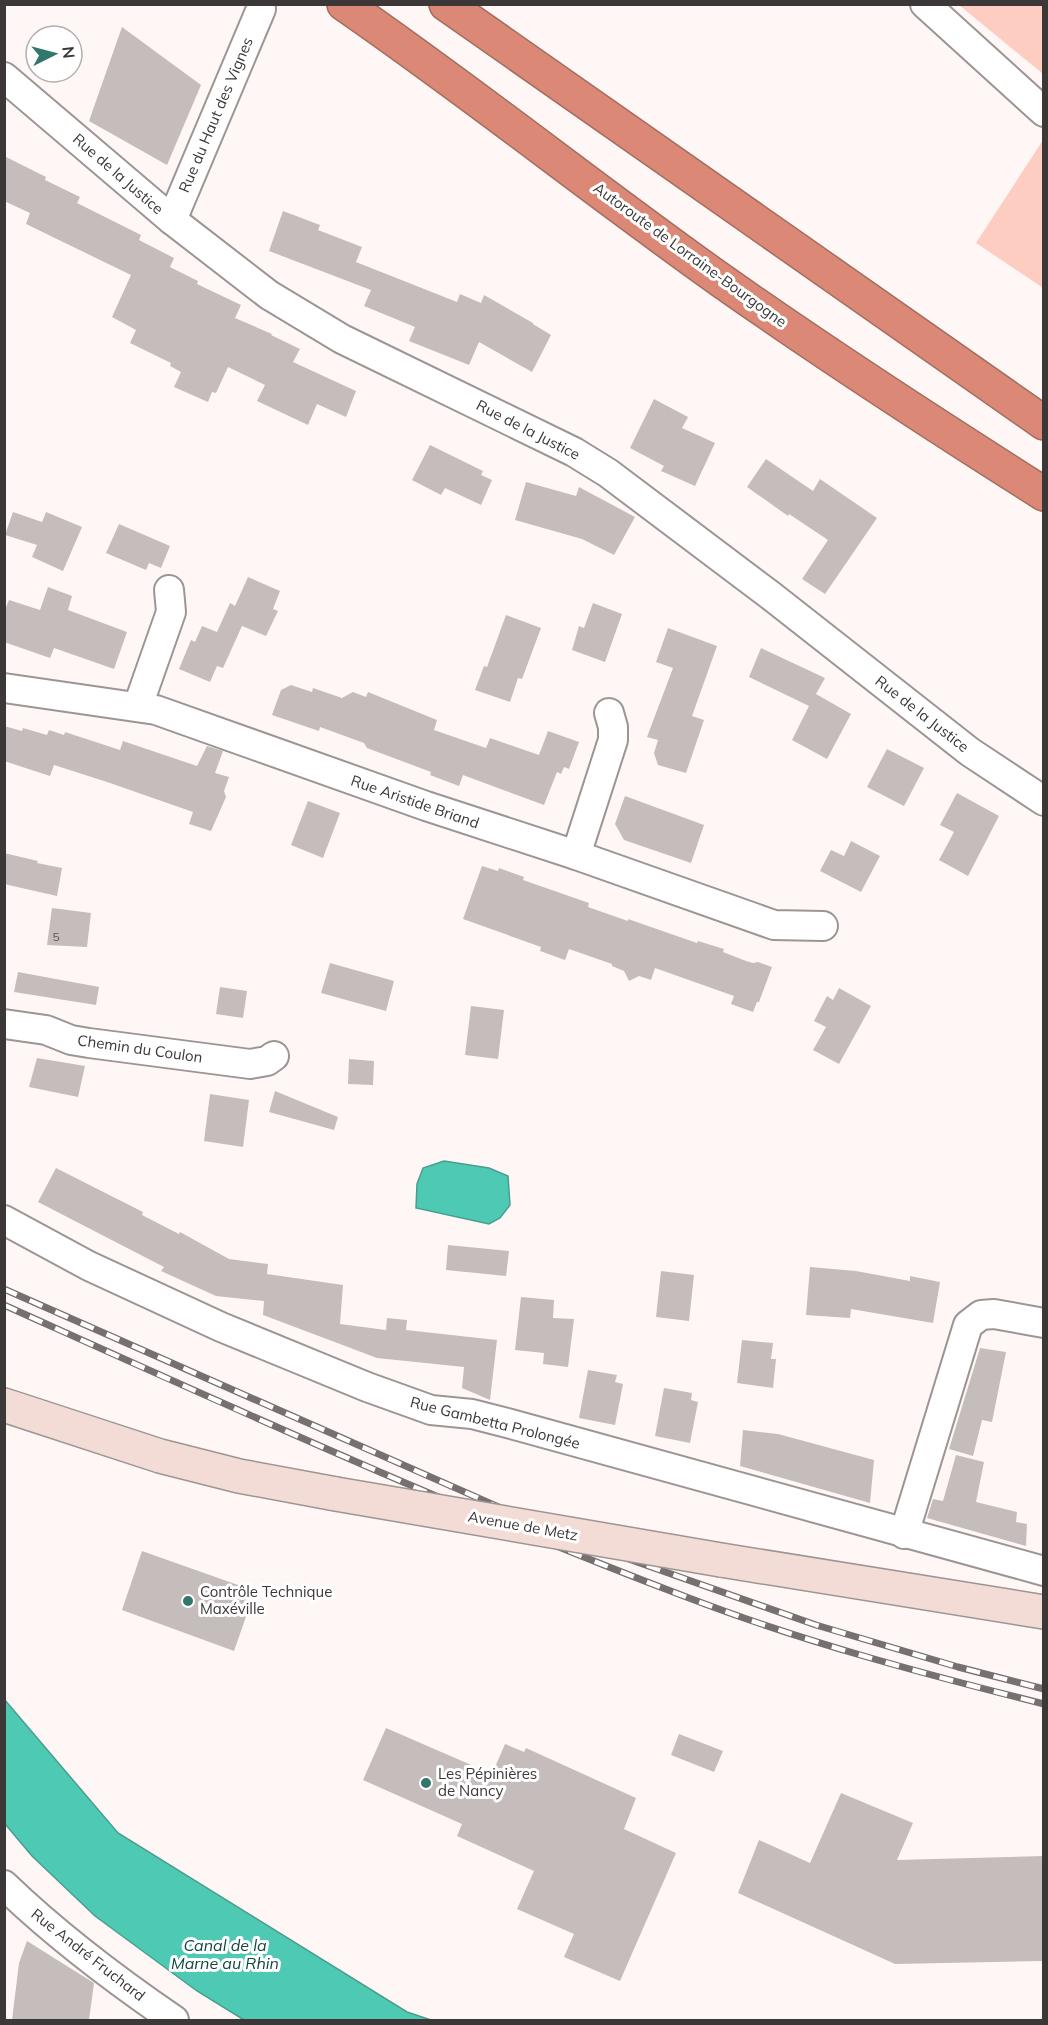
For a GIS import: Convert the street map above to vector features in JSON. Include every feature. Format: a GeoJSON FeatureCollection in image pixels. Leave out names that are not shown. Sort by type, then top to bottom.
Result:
{"type":"FeatureCollection","features":[{"type":"Feature","properties":{"kind":"highway","name":"Autoroute de Lorraine-Bourgogne"},"geometry":{"type":"LineString","coordinates":[[344,4],[494,111],[722,280],[927,420],[1044,495]]}},
{"type":"Feature","properties":{"kind":"highway"},"geometry":{"type":"LineString","coordinates":[[446,4],[1044,423]]}},
{"type":"Feature","properties":{"kind":"highway"},"geometry":{"type":"LineString","coordinates":[[481,4],[542,72]]}},
{"type":"Feature","properties":{"kind":"main road","name":"Avenue de Metz"},"geometry":{"type":"LineString","coordinates":[[6,1404],[159,1456],[239,1476],[721,1560],[1044,1612]]}},
{"type":"Feature","properties":{"kind":"street"},"geometry":{"type":"LineString","coordinates":[[925,4],[1044,112]]}},
{"type":"Feature","properties":{"kind":"street","name":"Rue du Haut des Vignes"},"geometry":{"type":"LineString","coordinates":[[172,220],[261,9]]}},
{"type":"Feature","properties":{"kind":"street","name":"Rue de la Justice"},"geometry":{"type":"LineString","coordinates":[[4,77],[172,220],[269,295],[342,339],[574,452],[608,473],[770,595],[970,752],[1044,801]]}},
{"type":"Feature","properties":{"kind":"street"},"geometry":{"type":"LineString","coordinates":[[138,706],[171,612],[169,590]]}},
{"type":"Feature","properties":{"kind":"street","name":"Rue Aristide Briand"},"geometry":{"type":"LineString","coordinates":[[4,688],[156,710],[426,806],[576,855],[774,925],[823,926]]}},
{"type":"Feature","properties":{"kind":"street"},"geometry":{"type":"LineString","coordinates":[[576,855],[613,741],[613,727],[609,713]]}},
{"type":"Feature","properties":{"kind":"street","name":"Chemin du Coulon"},"geometry":{"type":"LineString","coordinates":[[4,1024],[46,1030],[71,1040],[89,1043],[250,1064],[267,1061],[274,1056]]}},
{"type":"Feature","properties":{"kind":"street","name":"Rue Gambetta Prolongée"},"geometry":{"type":"LineString","coordinates":[[4,1220],[89,1266],[221,1327],[431,1410],[472,1414],[511,1424],[1044,1571]]}},
{"type":"Feature","properties":{"kind":"street"},"geometry":{"type":"LineString","coordinates":[[904,1534],[968,1325],[981,1315],[994,1314],[1044,1323]]}},
{"type":"Feature","properties":{"kind":"street","name":"Rue André Fruchard"},"geometry":{"type":"LineString","coordinates":[[4,1885],[59,1936],[121,1984],[174,2020]]}},
{"type":"Feature","properties":{"kind":"shaded area"},"geometry":{"type":"Polygon","coordinates":[[[959,5],[1043,5],[1043,74],[959,5]]]}},
{"type":"Feature","properties":{"kind":"shaded area"},"geometry":{"type":"Polygon","coordinates":[[[1043,140],[1043,288],[976,243],[1043,140]]]}},
{"type":"Feature","properties":{"kind":"water"},"geometry":{"type":"Polygon","coordinates":[[[444,1161],[489,1168],[508,1176],[510,1205],[500,1218],[489,1224],[416,1208],[417,1184],[423,1168],[444,1161]]]}},
{"type":"Feature","properties":{"kind":"water","name":"Canal de la Marne au Rhin"},"geometry":{"type":"Polygon","coordinates":[[[4,1699],[118,1833],[407,2012],[431,2020],[244,2020],[197,1991],[95,1916],[32,1856],[5,1824],[4,1699]]]}},
{"type":"Feature","properties":{"kind":"building"},"geometry":{"type":"Polygon","coordinates":[[[122,27],[201,85],[167,165],[89,121],[122,27]]]}},
{"type":"Feature","properties":{"kind":"building"},"geometry":{"type":"Polygon","coordinates":[[[4,156],[80,197],[77,203],[141,235],[139,240],[174,258],[170,267],[198,281],[197,284],[241,305],[235,318],[300,349],[293,362],[356,391],[346,417],[317,404],[308,425],[257,401],[265,385],[228,367],[216,393],[212,392],[208,402],[174,387],[181,372],[170,366],[171,363],[130,343],[136,330],[112,317],[131,275],[26,224],[30,213],[4,201],[4,156]]]}},
{"type":"Feature","properties":{"kind":"building"},"geometry":{"type":"Polygon","coordinates":[[[283,211],[320,225],[318,230],[362,247],[356,262],[457,302],[460,294],[481,303],[484,295],[533,323],[551,335],[532,372],[479,342],[469,365],[409,341],[415,327],[364,306],[371,290],[269,251],[283,211]]]}},
{"type":"Feature","properties":{"kind":"building"},"geometry":{"type":"Polygon","coordinates":[[[654,399],[688,417],[682,428],[715,443],[695,486],[661,471],[664,466],[630,448],[654,399]]]}},
{"type":"Feature","properties":{"kind":"building"},"geometry":{"type":"Polygon","coordinates":[[[430,445],[483,471],[481,475],[492,480],[481,505],[445,488],[441,495],[412,480],[430,445]]]}},
{"type":"Feature","properties":{"kind":"building"},"geometry":{"type":"Polygon","coordinates":[[[766,459],[813,491],[820,479],[877,518],[825,594],[802,579],[828,540],[789,514],[788,516],[747,487],[766,459]]]}},
{"type":"Feature","properties":{"kind":"building"},"geometry":{"type":"Polygon","coordinates":[[[526,482],[576,496],[579,487],[635,517],[614,555],[582,539],[515,520],[526,482]]]}},
{"type":"Feature","properties":{"kind":"building"},"geometry":{"type":"Polygon","coordinates":[[[13,512],[42,522],[46,512],[82,527],[63,571],[32,557],[37,545],[5,535],[13,512]]]}},
{"type":"Feature","properties":{"kind":"building"},"geometry":{"type":"Polygon","coordinates":[[[119,524],[170,546],[161,568],[149,563],[146,570],[106,553],[119,524]]]}},
{"type":"Feature","properties":{"kind":"building"},"geometry":{"type":"Polygon","coordinates":[[[248,577],[280,591],[273,609],[278,611],[266,636],[242,626],[223,668],[217,666],[210,682],[179,669],[191,640],[195,642],[202,626],[217,632],[230,603],[235,606],[248,577]]]}},
{"type":"Feature","properties":{"kind":"building"},"geometry":{"type":"Polygon","coordinates":[[[48,587],[72,596],[68,610],[127,632],[114,669],[54,648],[50,658],[4,642],[4,612],[9,600],[40,610],[48,587]]]}},
{"type":"Feature","properties":{"kind":"building"},"geometry":{"type":"Polygon","coordinates":[[[593,603],[622,614],[605,662],[572,650],[579,626],[584,628],[593,603]]]}},
{"type":"Feature","properties":{"kind":"building"},"geometry":{"type":"Polygon","coordinates":[[[506,615],[541,628],[522,679],[518,678],[510,702],[475,690],[484,666],[487,667],[506,615]]]}},
{"type":"Feature","properties":{"kind":"building"},"geometry":{"type":"Polygon","coordinates":[[[668,628],[717,646],[692,716],[704,720],[686,773],[658,765],[654,753],[658,740],[647,737],[673,668],[656,662],[668,628]]]}},
{"type":"Feature","properties":{"kind":"building"},"geometry":{"type":"Polygon","coordinates":[[[761,648],[825,678],[816,694],[851,714],[827,759],[792,740],[809,706],[749,677],[761,648]]]}},
{"type":"Feature","properties":{"kind":"building"},"geometry":{"type":"Polygon","coordinates":[[[291,685],[312,692],[313,688],[342,698],[353,692],[366,697],[368,692],[437,720],[434,730],[486,748],[490,738],[539,755],[548,731],[579,742],[569,769],[564,767],[561,774],[557,772],[544,805],[463,775],[459,786],[430,775],[431,772],[367,748],[364,743],[320,727],[319,731],[272,715],[281,690],[291,685]]]}},
{"type":"Feature","properties":{"kind":"building"},"geometry":{"type":"Polygon","coordinates":[[[4,726],[22,731],[23,728],[47,735],[49,730],[64,735],[65,732],[120,750],[123,741],[197,766],[207,746],[223,751],[215,773],[229,777],[224,791],[226,797],[211,831],[189,824],[193,812],[110,783],[54,765],[50,776],[4,761],[4,726]]]}},
{"type":"Feature","properties":{"kind":"building"},"geometry":{"type":"Polygon","coordinates":[[[887,749],[924,768],[904,806],[867,787],[887,749]]]}},
{"type":"Feature","properties":{"kind":"building"},"geometry":{"type":"Polygon","coordinates":[[[957,793],[999,816],[968,876],[939,860],[954,832],[940,825],[957,793]]]}},
{"type":"Feature","properties":{"kind":"building"},"geometry":{"type":"Polygon","coordinates":[[[625,796],[704,825],[691,863],[624,840],[615,824],[625,796]]]}},
{"type":"Feature","properties":{"kind":"building"},"geometry":{"type":"Polygon","coordinates":[[[308,801],[340,813],[323,858],[291,845],[308,801]]]}},
{"type":"Feature","properties":{"kind":"building"},"geometry":{"type":"Polygon","coordinates":[[[851,841],[880,856],[861,892],[820,871],[831,850],[844,856],[851,841]]]}},
{"type":"Feature","properties":{"kind":"building"},"geometry":{"type":"Polygon","coordinates":[[[4,853],[62,868],[57,896],[4,884],[4,853]]]}},
{"type":"Feature","properties":{"kind":"building"},"geometry":{"type":"Polygon","coordinates":[[[482,866],[498,871],[499,868],[524,877],[523,880],[589,903],[588,907],[628,921],[628,919],[697,943],[698,941],[724,949],[723,952],[746,961],[772,967],[759,1002],[753,1012],[731,1004],[734,996],[655,968],[651,980],[639,976],[629,981],[624,971],[612,964],[569,949],[565,960],[540,951],[541,947],[463,919],[482,866]]]}},
{"type":"Feature","properties":{"kind":"building"},"geometry":{"type":"Polygon","coordinates":[[[52,908],[91,913],[87,947],[47,945],[52,908]]]}},
{"type":"Feature","properties":{"kind":"building"},"geometry":{"type":"Polygon","coordinates":[[[330,963],[394,981],[386,1011],[321,993],[330,963]]]}},
{"type":"Feature","properties":{"kind":"building"},"geometry":{"type":"Polygon","coordinates":[[[18,972],[99,987],[96,1005],[14,992],[18,972]]]}},
{"type":"Feature","properties":{"kind":"building"},"geometry":{"type":"Polygon","coordinates":[[[220,987],[247,991],[243,1018],[216,1014],[220,987]]]}},
{"type":"Feature","properties":{"kind":"building"},"geometry":{"type":"Polygon","coordinates":[[[839,988],[871,1006],[839,1064],[813,1050],[826,1027],[814,1021],[827,996],[833,1000],[839,988]]]}},
{"type":"Feature","properties":{"kind":"building"},"geometry":{"type":"Polygon","coordinates":[[[471,1006],[504,1010],[498,1059],[465,1055],[471,1006]]]}},
{"type":"Feature","properties":{"kind":"building"},"geometry":{"type":"Polygon","coordinates":[[[37,1058],[85,1066],[78,1097],[29,1087],[37,1058]]]}},
{"type":"Feature","properties":{"kind":"building"},"geometry":{"type":"Polygon","coordinates":[[[349,1059],[374,1061],[373,1085],[348,1084],[349,1059]]]}},
{"type":"Feature","properties":{"kind":"building"},"geometry":{"type":"Polygon","coordinates":[[[275,1091],[338,1117],[334,1130],[269,1112],[275,1091]]]}},
{"type":"Feature","properties":{"kind":"building"},"geometry":{"type":"Polygon","coordinates":[[[210,1094],[249,1100],[243,1147],[204,1141],[210,1094]]]}},
{"type":"Feature","properties":{"kind":"building"},"geometry":{"type":"Polygon","coordinates":[[[56,1168],[229,1259],[268,1264],[267,1274],[343,1285],[340,1324],[386,1330],[387,1318],[407,1320],[406,1330],[497,1340],[490,1400],[462,1388],[464,1367],[377,1358],[263,1315],[264,1301],[216,1296],[161,1271],[164,1267],[38,1202],[56,1168]]]}},
{"type":"Feature","properties":{"kind":"building"},"geometry":{"type":"Polygon","coordinates":[[[448,1245],[509,1251],[506,1276],[446,1270],[448,1245]]]}},
{"type":"Feature","properties":{"kind":"building"},"geometry":{"type":"Polygon","coordinates":[[[810,1267],[856,1271],[910,1281],[910,1276],[940,1282],[933,1323],[851,1309],[850,1318],[806,1315],[810,1267]]]}},
{"type":"Feature","properties":{"kind":"building"},"geometry":{"type":"Polygon","coordinates":[[[661,1271],[694,1275],[689,1321],[656,1317],[661,1271]]]}},
{"type":"Feature","properties":{"kind":"building"},"geometry":{"type":"Polygon","coordinates":[[[521,1297],[554,1300],[553,1318],[574,1319],[568,1367],[543,1364],[544,1353],[515,1350],[521,1297]]]}},
{"type":"Feature","properties":{"kind":"building"},"geometry":{"type":"Polygon","coordinates":[[[742,1340],[773,1343],[771,1359],[776,1359],[773,1388],[737,1383],[742,1340]]]}},
{"type":"Feature","properties":{"kind":"building"},"geometry":{"type":"Polygon","coordinates":[[[980,1348],[1006,1352],[992,1422],[982,1420],[973,1456],[949,1449],[980,1348]]]}},
{"type":"Feature","properties":{"kind":"building"},"geometry":{"type":"Polygon","coordinates":[[[588,1370],[617,1375],[615,1382],[623,1384],[615,1425],[579,1418],[588,1370]]]}},
{"type":"Feature","properties":{"kind":"building"},"geometry":{"type":"Polygon","coordinates":[[[664,1388],[692,1393],[691,1400],[698,1402],[690,1443],[655,1436],[664,1388]]]}},
{"type":"Feature","properties":{"kind":"building"},"geometry":{"type":"Polygon","coordinates":[[[743,1430],[778,1434],[874,1460],[870,1503],[740,1466],[743,1430]]]}},
{"type":"Feature","properties":{"kind":"building"},"geometry":{"type":"Polygon","coordinates":[[[956,1455],[984,1462],[976,1502],[1017,1512],[1016,1522],[1027,1524],[1026,1546],[927,1518],[933,1499],[943,1501],[956,1455]]]}},
{"type":"Feature","properties":{"kind":"building","name":"Contrôle Technique Maxéville"},"geometry":{"type":"Polygon","coordinates":[[[142,1551],[255,1591],[234,1651],[122,1610],[142,1551]]]}},
{"type":"Feature","properties":{"kind":"building"},"geometry":{"type":"Polygon","coordinates":[[[386,1728],[492,1774],[505,1744],[524,1752],[526,1748],[636,1798],[624,1829],[676,1853],[620,1981],[564,1957],[574,1934],[517,1909],[534,1871],[457,1836],[462,1824],[363,1780],[386,1728]]]}},
{"type":"Feature","properties":{"kind":"building"},"geometry":{"type":"Polygon","coordinates":[[[679,1734],[723,1751],[714,1772],[671,1755],[679,1734]]]}},
{"type":"Feature","properties":{"kind":"building"},"geometry":{"type":"Polygon","coordinates":[[[841,1793],[913,1823],[897,1860],[1044,1856],[1044,1961],[895,1964],[738,1893],[759,1840],[810,1863],[841,1793]]]}},
{"type":"Feature","properties":{"kind":"building"},"geometry":{"type":"Polygon","coordinates":[[[27,1941],[94,1983],[89,2020],[12,2020],[19,1963],[27,1941]]]}},
{"type":"Feature","properties":{"kind":"railway"},"geometry":{"type":"LineString","coordinates":[[4,1289],[519,1516],[623,1557],[816,1625],[958,1667],[1044,1689]]}},
{"type":"Feature","properties":{"kind":"railway"},"geometry":{"type":"LineString","coordinates":[[4,1305],[430,1494],[689,1598],[776,1629],[865,1656],[1044,1704]]}},
{"type":"Feature","properties":{"kind":"place","name":"Contrôle Technique Maxéville"},"geometry":{"type":"Point","coordinates":[188,1601]}},
{"type":"Feature","properties":{"kind":"place","name":"Les Pépinières de Nancy"},"geometry":{"type":"Point","coordinates":[426,1783]}}]}
